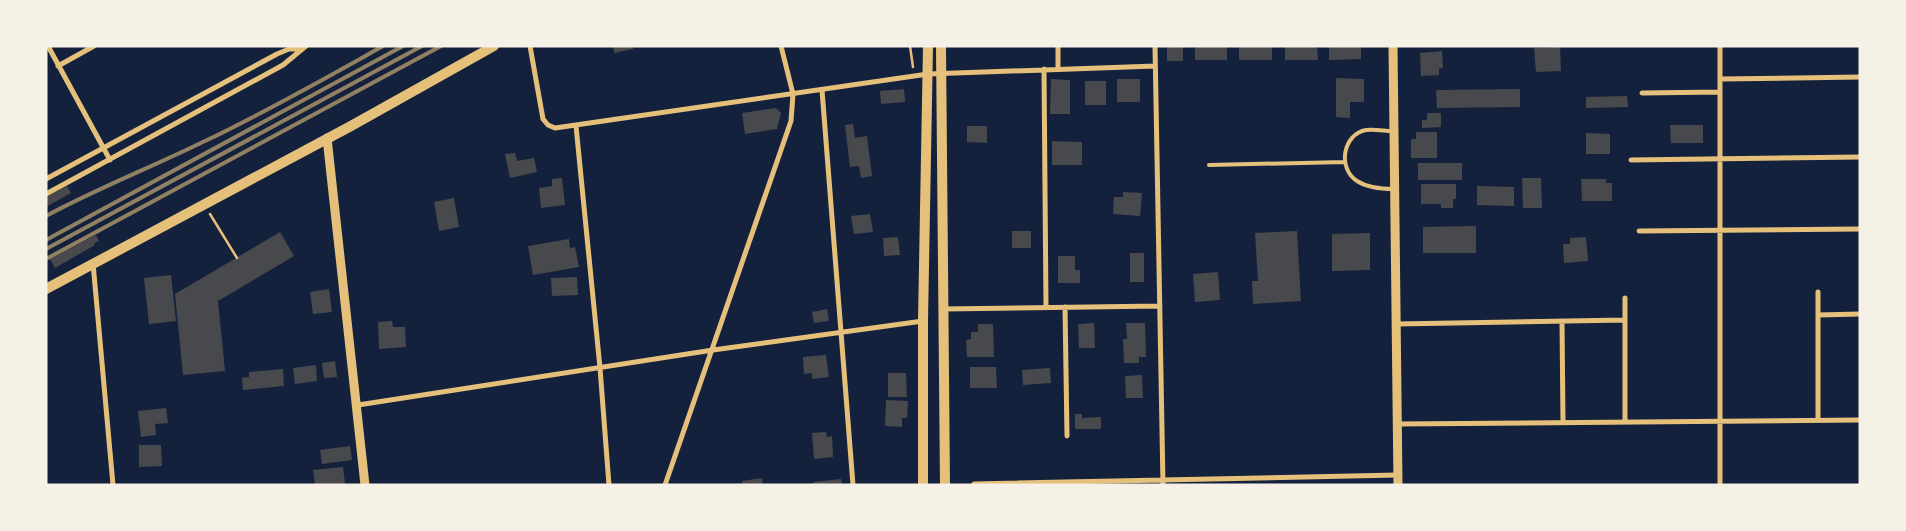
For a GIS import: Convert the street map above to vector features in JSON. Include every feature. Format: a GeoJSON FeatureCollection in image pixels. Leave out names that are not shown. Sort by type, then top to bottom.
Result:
{"type":"FeatureCollection","features":[{"type":"Feature","properties":{"kind":"main road"},"geometry":{"type":"LineString","coordinates":[[46,289],[328,138],[494,46]]}},
{"type":"Feature","properties":{"kind":"main road"},"geometry":{"type":"LineString","coordinates":[[924,485],[923,321],[928,46]]}},
{"type":"Feature","properties":{"kind":"main road"},"geometry":{"type":"LineString","coordinates":[[943,49],[945,485]]}},
{"type":"Feature","properties":{"kind":"street"},"geometry":{"type":"LineString","coordinates":[[48,46],[110,160]]}},
{"type":"Feature","properties":{"kind":"street"},"geometry":{"type":"LineString","coordinates":[[58,66],[94,46]]}},
{"type":"Feature","properties":{"kind":"street"},"geometry":{"type":"LineString","coordinates":[[530,46],[545,122],[555,128],[928,74],[1155,66]]}},
{"type":"Feature","properties":{"kind":"street"},"geometry":{"type":"LineString","coordinates":[[665,485],[791,121],[793,94],[781,46]]}},
{"type":"Feature","properties":{"kind":"street"},"geometry":{"type":"LineString","coordinates":[[1058,46],[1058,69]]}},
{"type":"Feature","properties":{"kind":"street"},"geometry":{"type":"LineString","coordinates":[[1155,46],[1163,482]]}},
{"type":"Feature","properties":{"kind":"street"},"geometry":{"type":"LineString","coordinates":[[1392,46],[1398,485]]}},
{"type":"Feature","properties":{"kind":"street"},"geometry":{"type":"LineString","coordinates":[[1720,46],[1720,485]]}},
{"type":"Feature","properties":{"kind":"street"},"geometry":{"type":"LineString","coordinates":[[46,179],[277,54],[289,49],[304,47]]}},
{"type":"Feature","properties":{"kind":"street"},"geometry":{"type":"LineString","coordinates":[[46,194],[283,65],[304,47]]}},
{"type":"Feature","properties":{"kind":"street"},"geometry":{"type":"LineString","coordinates":[[1044,70],[1046,308]]}},
{"type":"Feature","properties":{"kind":"street"},"geometry":{"type":"LineString","coordinates":[[1720,79],[1860,78]]}},
{"type":"Feature","properties":{"kind":"street"},"geometry":{"type":"LineString","coordinates":[[822,90],[853,485]]}},
{"type":"Feature","properties":{"kind":"street"},"geometry":{"type":"LineString","coordinates":[[1642,93],[1720,92]]}},
{"type":"Feature","properties":{"kind":"street"},"geometry":{"type":"LineString","coordinates":[[576,126],[600,368],[609,485]]}},
{"type":"Feature","properties":{"kind":"street"},"geometry":{"type":"LineString","coordinates":[[328,138],[366,485]]}},
{"type":"Feature","properties":{"kind":"street"},"geometry":{"type":"LineString","coordinates":[[1631,160],[1860,157]]}},
{"type":"Feature","properties":{"kind":"street"},"geometry":{"type":"LineString","coordinates":[[1639,231],[1860,229]]}},
{"type":"Feature","properties":{"kind":"street"},"geometry":{"type":"LineString","coordinates":[[93,263],[113,485]]}},
{"type":"Feature","properties":{"kind":"street"},"geometry":{"type":"LineString","coordinates":[[1818,292],[1818,420]]}},
{"type":"Feature","properties":{"kind":"street"},"geometry":{"type":"LineString","coordinates":[[1625,298],[1626,422]]}},
{"type":"Feature","properties":{"kind":"street"},"geometry":{"type":"LineString","coordinates":[[944,309],[1160,306]]}},
{"type":"Feature","properties":{"kind":"street"},"geometry":{"type":"LineString","coordinates":[[1065,307],[1067,436]]}},
{"type":"Feature","properties":{"kind":"street"},"geometry":{"type":"LineString","coordinates":[[1818,315],[1860,314]]}},
{"type":"Feature","properties":{"kind":"street"},"geometry":{"type":"LineString","coordinates":[[1396,324],[1625,320]]}},
{"type":"Feature","properties":{"kind":"street"},"geometry":{"type":"LineString","coordinates":[[358,405],[713,350],[923,321]]}},
{"type":"Feature","properties":{"kind":"street"},"geometry":{"type":"LineString","coordinates":[[1562,322],[1564,423]]}},
{"type":"Feature","properties":{"kind":"street"},"geometry":{"type":"LineString","coordinates":[[1397,424],[1860,420]]}},
{"type":"Feature","properties":{"kind":"street"},"geometry":{"type":"LineString","coordinates":[[974,484],[1163,482],[1398,475]]}},
{"type":"Feature","properties":{"kind":"lane"},"geometry":{"type":"LineString","coordinates":[[1394,131],[1367,130],[1360,132],[1354,136],[1346,148],[1345,162],[1351,175],[1356,180],[1370,186],[1394,189]]}},
{"type":"Feature","properties":{"kind":"lane"},"geometry":{"type":"LineString","coordinates":[[1209,165],[1345,162]]}},
{"type":"Feature","properties":{"kind":"path"},"geometry":{"type":"LineString","coordinates":[[910,46],[915,76]]}},
{"type":"Feature","properties":{"kind":"path"},"geometry":{"type":"LineString","coordinates":[[204,204],[237,258]]}},
{"type":"Feature","properties":{"kind":"building"},"geometry":{"type":"Polygon","coordinates":[[[613,46],[633,46],[633,49],[614,53],[613,46]]]}},
{"type":"Feature","properties":{"kind":"building"},"geometry":{"type":"Polygon","coordinates":[[[1195,46],[1227,46],[1227,60],[1195,60],[1195,46]]]}},
{"type":"Feature","properties":{"kind":"building"},"geometry":{"type":"Polygon","coordinates":[[[1239,46],[1272,46],[1272,60],[1239,60],[1239,46]]]}},
{"type":"Feature","properties":{"kind":"building"},"geometry":{"type":"Polygon","coordinates":[[[1285,46],[1317,46],[1318,60],[1285,60],[1285,46]]]}},
{"type":"Feature","properties":{"kind":"building"},"geometry":{"type":"Polygon","coordinates":[[[1329,46],[1361,46],[1361,59],[1329,60],[1329,46]]]}},
{"type":"Feature","properties":{"kind":"building"},"geometry":{"type":"Polygon","coordinates":[[[1167,47],[1183,47],[1183,61],[1167,61],[1167,47]]]}},
{"type":"Feature","properties":{"kind":"building"},"geometry":{"type":"Polygon","coordinates":[[[1560,47],[1561,71],[1536,72],[1534,48],[1560,47]]]}},
{"type":"Feature","properties":{"kind":"building"},"geometry":{"type":"Polygon","coordinates":[[[1442,51],[1443,68],[1439,68],[1439,75],[1421,76],[1420,53],[1442,51]]]}},
{"type":"Feature","properties":{"kind":"building"},"geometry":{"type":"Polygon","coordinates":[[[1336,78],[1364,79],[1364,102],[1350,102],[1350,118],[1336,117],[1336,78]]]}},
{"type":"Feature","properties":{"kind":"building"},"geometry":{"type":"Polygon","coordinates":[[[1051,79],[1070,80],[1070,114],[1050,114],[1051,79]]]}},
{"type":"Feature","properties":{"kind":"building"},"geometry":{"type":"Polygon","coordinates":[[[1117,79],[1140,79],[1140,102],[1117,102],[1117,79]]]}},
{"type":"Feature","properties":{"kind":"building"},"geometry":{"type":"Polygon","coordinates":[[[1085,81],[1106,81],[1106,105],[1085,105],[1085,81]]]}},
{"type":"Feature","properties":{"kind":"building"},"geometry":{"type":"Polygon","coordinates":[[[904,89],[905,102],[881,104],[880,91],[904,89]]]}},
{"type":"Feature","properties":{"kind":"building"},"geometry":{"type":"Polygon","coordinates":[[[1520,89],[1520,107],[1437,108],[1436,90],[1520,89]]]}},
{"type":"Feature","properties":{"kind":"building"},"geometry":{"type":"Polygon","coordinates":[[[1627,96],[1628,107],[1586,108],[1586,97],[1627,96]]]}},
{"type":"Feature","properties":{"kind":"building"},"geometry":{"type":"Polygon","coordinates":[[[776,108],[781,113],[777,129],[745,134],[742,113],[776,108]]]}},
{"type":"Feature","properties":{"kind":"building"},"geometry":{"type":"Polygon","coordinates":[[[1427,113],[1441,113],[1441,127],[1422,128],[1422,120],[1427,120],[1427,113]]]}},
{"type":"Feature","properties":{"kind":"building"},"geometry":{"type":"Polygon","coordinates":[[[853,124],[855,138],[867,136],[872,176],[861,178],[859,166],[850,167],[845,125],[853,124]]]}},
{"type":"Feature","properties":{"kind":"building"},"geometry":{"type":"Polygon","coordinates":[[[1670,125],[1703,125],[1703,143],[1671,143],[1670,125]]]}},
{"type":"Feature","properties":{"kind":"building"},"geometry":{"type":"Polygon","coordinates":[[[967,126],[987,126],[987,143],[967,142],[967,126]]]}},
{"type":"Feature","properties":{"kind":"building"},"geometry":{"type":"Polygon","coordinates":[[[1416,132],[1437,132],[1437,158],[1411,158],[1411,139],[1416,139],[1416,132]]]}},
{"type":"Feature","properties":{"kind":"building"},"geometry":{"type":"Polygon","coordinates":[[[1586,133],[1610,134],[1610,154],[1586,154],[1586,133]]]}},
{"type":"Feature","properties":{"kind":"building"},"geometry":{"type":"Polygon","coordinates":[[[1052,141],[1082,142],[1082,165],[1052,165],[1052,141]]]}},
{"type":"Feature","properties":{"kind":"building"},"geometry":{"type":"Polygon","coordinates":[[[515,153],[517,161],[534,158],[537,172],[510,178],[505,154],[515,153]]]}},
{"type":"Feature","properties":{"kind":"building"},"geometry":{"type":"Polygon","coordinates":[[[1418,163],[1462,163],[1462,180],[1418,180],[1418,163]]]}},
{"type":"Feature","properties":{"kind":"building"},"geometry":{"type":"Polygon","coordinates":[[[562,178],[565,205],[541,208],[539,188],[552,186],[552,179],[562,178]]]}},
{"type":"Feature","properties":{"kind":"building"},"geometry":{"type":"Polygon","coordinates":[[[1522,178],[1541,178],[1542,208],[1523,208],[1522,178]]]}},
{"type":"Feature","properties":{"kind":"building"},"geometry":{"type":"Polygon","coordinates":[[[1581,179],[1606,179],[1606,183],[1612,183],[1612,201],[1582,201],[1581,179]]]}},
{"type":"Feature","properties":{"kind":"building"},"geometry":{"type":"Polygon","coordinates":[[[1421,184],[1456,184],[1456,199],[1453,199],[1453,208],[1441,208],[1441,204],[1421,204],[1421,184]]]}},
{"type":"Feature","properties":{"kind":"building"},"geometry":{"type":"Polygon","coordinates":[[[67,186],[71,193],[46,207],[46,197],[67,186]]]}},
{"type":"Feature","properties":{"kind":"building"},"geometry":{"type":"Polygon","coordinates":[[[1477,186],[1514,187],[1514,206],[1477,205],[1477,186]]]}},
{"type":"Feature","properties":{"kind":"building"},"geometry":{"type":"Polygon","coordinates":[[[1123,192],[1142,193],[1140,216],[1113,214],[1114,197],[1123,197],[1123,192]]]}},
{"type":"Feature","properties":{"kind":"building"},"geometry":{"type":"Polygon","coordinates":[[[454,198],[459,227],[439,231],[434,202],[454,198]]]}},
{"type":"Feature","properties":{"kind":"building"},"geometry":{"type":"Polygon","coordinates":[[[870,214],[873,232],[854,234],[851,216],[870,214]]]}},
{"type":"Feature","properties":{"kind":"building"},"geometry":{"type":"Polygon","coordinates":[[[1476,226],[1476,253],[1423,253],[1423,227],[1476,226]]]}},
{"type":"Feature","properties":{"kind":"building"},"geometry":{"type":"Polygon","coordinates":[[[1012,231],[1031,231],[1031,248],[1012,248],[1012,231]]]}},
{"type":"Feature","properties":{"kind":"building"},"geometry":{"type":"Polygon","coordinates":[[[1297,231],[1301,301],[1253,304],[1252,281],[1258,281],[1255,233],[1297,231]]]}},
{"type":"Feature","properties":{"kind":"building"},"geometry":{"type":"Polygon","coordinates":[[[280,232],[294,256],[218,301],[225,371],[183,375],[175,294],[280,232]]]}},
{"type":"Feature","properties":{"kind":"building"},"geometry":{"type":"Polygon","coordinates":[[[1370,233],[1370,270],[1332,271],[1332,234],[1370,233]]]}},
{"type":"Feature","properties":{"kind":"building"},"geometry":{"type":"Polygon","coordinates":[[[96,235],[99,241],[94,243],[95,245],[55,268],[50,259],[96,235]]]}},
{"type":"Feature","properties":{"kind":"building"},"geometry":{"type":"Polygon","coordinates":[[[898,237],[900,255],[884,256],[883,238],[898,237]]]}},
{"type":"Feature","properties":{"kind":"building"},"geometry":{"type":"Polygon","coordinates":[[[1586,237],[1588,261],[1564,263],[1563,244],[1570,244],[1570,238],[1586,237]]]}},
{"type":"Feature","properties":{"kind":"building"},"geometry":{"type":"Polygon","coordinates":[[[569,239],[570,248],[575,247],[579,267],[533,275],[528,246],[569,239]]]}},
{"type":"Feature","properties":{"kind":"building"},"geometry":{"type":"Polygon","coordinates":[[[1130,253],[1144,253],[1144,282],[1130,282],[1130,253]]]}},
{"type":"Feature","properties":{"kind":"building"},"geometry":{"type":"Polygon","coordinates":[[[1058,256],[1075,256],[1075,270],[1080,270],[1080,283],[1058,283],[1058,256]]]}},
{"type":"Feature","properties":{"kind":"building"},"geometry":{"type":"Polygon","coordinates":[[[1218,272],[1220,300],[1195,302],[1193,274],[1218,272]]]}},
{"type":"Feature","properties":{"kind":"building"},"geometry":{"type":"Polygon","coordinates":[[[171,275],[176,321],[149,324],[144,278],[171,275]]]}},
{"type":"Feature","properties":{"kind":"building"},"geometry":{"type":"Polygon","coordinates":[[[577,277],[578,295],[552,296],[551,278],[577,277]]]}},
{"type":"Feature","properties":{"kind":"building"},"geometry":{"type":"Polygon","coordinates":[[[329,289],[332,312],[313,314],[310,292],[329,289]]]}},
{"type":"Feature","properties":{"kind":"building"},"geometry":{"type":"Polygon","coordinates":[[[827,309],[829,321],[814,323],[812,312],[827,309]]]}},
{"type":"Feature","properties":{"kind":"building"},"geometry":{"type":"Polygon","coordinates":[[[392,321],[393,327],[405,327],[406,347],[379,349],[378,322],[392,321]]]}},
{"type":"Feature","properties":{"kind":"building"},"geometry":{"type":"Polygon","coordinates":[[[1094,323],[1095,348],[1079,348],[1078,324],[1094,323]]]}},
{"type":"Feature","properties":{"kind":"building"},"geometry":{"type":"Polygon","coordinates":[[[1126,323],[1145,323],[1146,357],[1139,357],[1139,363],[1124,363],[1123,339],[1127,339],[1126,323]]]}},
{"type":"Feature","properties":{"kind":"building"},"geometry":{"type":"Polygon","coordinates":[[[978,324],[993,324],[994,357],[967,357],[966,340],[971,339],[971,332],[978,332],[978,324]]]}},
{"type":"Feature","properties":{"kind":"building"},"geometry":{"type":"Polygon","coordinates":[[[826,355],[829,377],[812,379],[812,373],[804,374],[803,357],[826,355]]]}},
{"type":"Feature","properties":{"kind":"building"},"geometry":{"type":"Polygon","coordinates":[[[335,361],[337,377],[324,378],[322,363],[335,361]]]}},
{"type":"Feature","properties":{"kind":"building"},"geometry":{"type":"Polygon","coordinates":[[[316,365],[317,381],[295,384],[293,368],[316,365]]]}},
{"type":"Feature","properties":{"kind":"building"},"geometry":{"type":"Polygon","coordinates":[[[970,367],[996,367],[997,388],[970,388],[970,367]]]}},
{"type":"Feature","properties":{"kind":"building"},"geometry":{"type":"Polygon","coordinates":[[[1050,368],[1051,383],[1023,385],[1022,370],[1050,368]]]}},
{"type":"Feature","properties":{"kind":"building"},"geometry":{"type":"Polygon","coordinates":[[[283,369],[284,386],[243,390],[242,378],[249,377],[249,372],[283,369]]]}},
{"type":"Feature","properties":{"kind":"building"},"geometry":{"type":"Polygon","coordinates":[[[888,373],[906,373],[907,397],[888,397],[888,373]]]}},
{"type":"Feature","properties":{"kind":"building"},"geometry":{"type":"Polygon","coordinates":[[[1142,375],[1143,398],[1126,398],[1125,376],[1142,375]]]}},
{"type":"Feature","properties":{"kind":"building"},"geometry":{"type":"Polygon","coordinates":[[[886,400],[908,401],[907,418],[902,418],[902,427],[885,426],[886,400]]]}},
{"type":"Feature","properties":{"kind":"building"},"geometry":{"type":"Polygon","coordinates":[[[166,408],[168,423],[155,424],[156,435],[141,437],[138,411],[166,408]]]}},
{"type":"Feature","properties":{"kind":"building"},"geometry":{"type":"Polygon","coordinates":[[[1075,414],[1082,414],[1082,418],[1101,417],[1101,429],[1075,429],[1075,414]]]}},
{"type":"Feature","properties":{"kind":"building"},"geometry":{"type":"Polygon","coordinates":[[[826,432],[827,437],[832,436],[833,457],[814,459],[812,433],[826,432]]]}},
{"type":"Feature","properties":{"kind":"building"},"geometry":{"type":"Polygon","coordinates":[[[139,445],[161,445],[162,466],[139,467],[139,445]]]}},
{"type":"Feature","properties":{"kind":"building"},"geometry":{"type":"Polygon","coordinates":[[[350,446],[352,460],[322,464],[320,450],[350,446]]]}},
{"type":"Feature","properties":{"kind":"building"},"geometry":{"type":"Polygon","coordinates":[[[343,467],[345,484],[315,485],[313,470],[343,467]]]}},
{"type":"Feature","properties":{"kind":"building"},"geometry":{"type":"Polygon","coordinates":[[[762,478],[763,485],[742,485],[742,481],[762,478]]]}},
{"type":"Feature","properties":{"kind":"building"},"geometry":{"type":"Polygon","coordinates":[[[841,479],[842,485],[813,485],[813,482],[841,479]]]}},
{"type":"Feature","properties":{"kind":"railway"},"geometry":{"type":"LineString","coordinates":[[46,216],[228,130],[383,46]]}},
{"type":"Feature","properties":{"kind":"railway"},"geometry":{"type":"LineString","coordinates":[[46,240],[403,46]]}},
{"type":"Feature","properties":{"kind":"railway"},"geometry":{"type":"LineString","coordinates":[[46,249],[422,46]]}},
{"type":"Feature","properties":{"kind":"railway"},"geometry":{"type":"LineString","coordinates":[[46,259],[441,46]]}}]}
